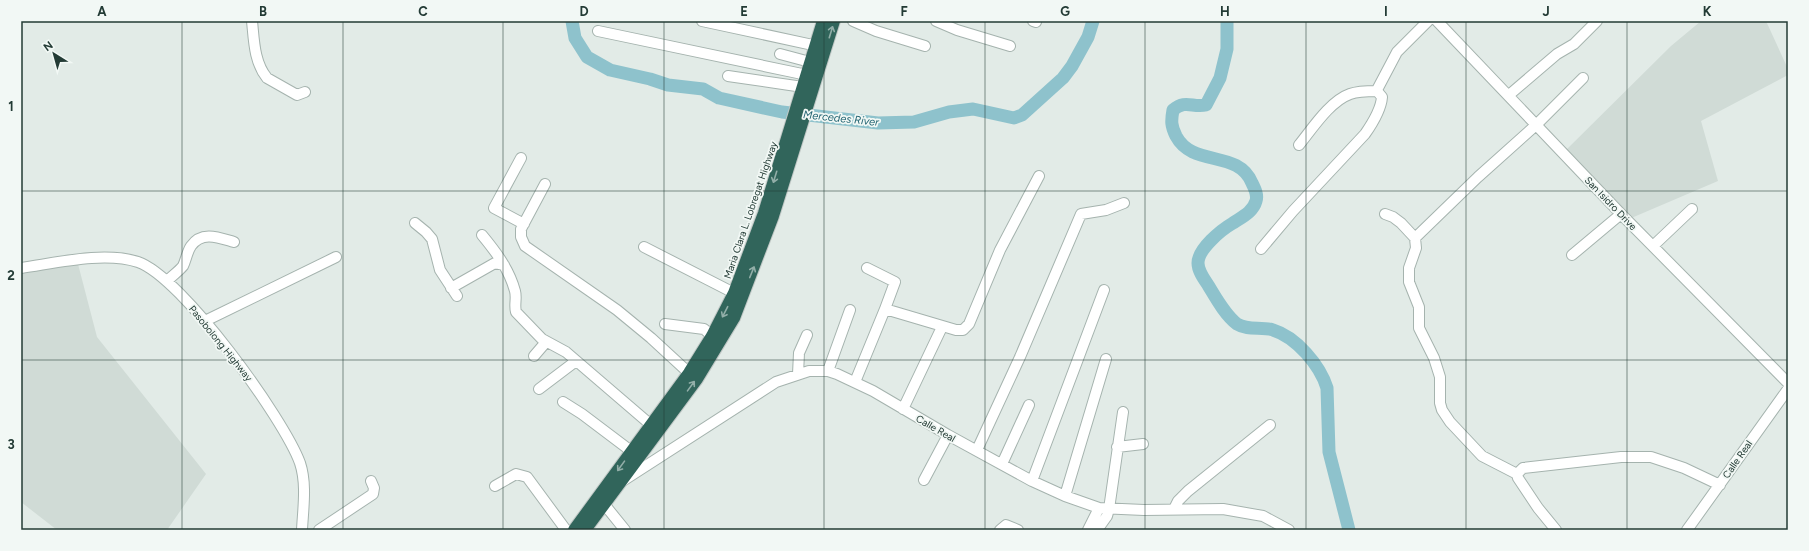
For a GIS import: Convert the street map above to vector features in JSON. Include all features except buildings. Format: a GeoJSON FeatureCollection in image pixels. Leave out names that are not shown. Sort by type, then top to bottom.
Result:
{"type":"FeatureCollection","features":[{"type":"Feature","properties":{"kind":"highway","name":"Maria Clara L. Lobregat Highway"},"geometry":{"type":"LineString","coordinates":[[585,530],[622,482],[696,379],[734,318],[771,222],[805,92],[820,47],[823,21]]}},
{"type":"Feature","properties":{"kind":"highway","name":"Maria Clara L. Lobregat Highway"},"geometry":{"type":"LineString","coordinates":[[805,92],[806,75],[810,62],[834,21]]}},
{"type":"Feature","properties":{"kind":"highway","name":"Maria Clara L. Lobregat Highway"},"geometry":{"type":"LineString","coordinates":[[574,530],[689,373],[712,336],[734,293],[791,142]]}},
{"type":"Feature","properties":{"kind":"street"},"geometry":{"type":"LineString","coordinates":[[252,21],[257,59],[264,74],[271,80],[297,95],[304,92]]}},
{"type":"Feature","properties":{"kind":"street"},"geometry":{"type":"LineString","coordinates":[[702,21],[820,47]]}},
{"type":"Feature","properties":{"kind":"street"},"geometry":{"type":"LineString","coordinates":[[853,21],[876,31],[925,46]]}},
{"type":"Feature","properties":{"kind":"street"},"geometry":{"type":"LineString","coordinates":[[936,21],[956,30],[1010,46]]}},
{"type":"Feature","properties":{"kind":"street"},"geometry":{"type":"LineString","coordinates":[[1377,91],[1386,70],[1397,52],[1428,21]]}},
{"type":"Feature","properties":{"kind":"street","name":"San Isidro Drive"},"geometry":{"type":"LineString","coordinates":[[1437,21],[1621,214],[1788,383]]}},
{"type":"Feature","properties":{"kind":"street"},"geometry":{"type":"LineString","coordinates":[[1509,95],[1557,54],[1574,44],[1597,21]]}},
{"type":"Feature","properties":{"kind":"street"},"geometry":{"type":"LineString","coordinates":[[598,31],[806,75]]}},
{"type":"Feature","properties":{"kind":"street"},"geometry":{"type":"LineString","coordinates":[[780,54],[810,62]]}},
{"type":"Feature","properties":{"kind":"street"},"geometry":{"type":"LineString","coordinates":[[728,76],[805,92]]}},
{"type":"Feature","properties":{"kind":"street"},"geometry":{"type":"LineString","coordinates":[[1415,238],[1468,186],[1536,125],[1583,78]]}},
{"type":"Feature","properties":{"kind":"street"},"geometry":{"type":"LineString","coordinates":[[1299,145],[1332,106],[1342,98],[1360,92],[1377,91]]}},
{"type":"Feature","properties":{"kind":"street"},"geometry":{"type":"LineString","coordinates":[[1261,250],[1293,210],[1365,134],[1373,122],[1382,100],[1377,91]]}},
{"type":"Feature","properties":{"kind":"street"},"geometry":{"type":"LineString","coordinates":[[521,158],[494,208],[524,224]]}},
{"type":"Feature","properties":{"kind":"street"},"geometry":{"type":"LineString","coordinates":[[885,308],[942,327],[963,330],[969,324],[1000,250],[1039,176]]}},
{"type":"Feature","properties":{"kind":"street"},"geometry":{"type":"LineString","coordinates":[[545,184],[521,230],[521,237],[525,246],[616,310],[651,338],[689,373]]}},
{"type":"Feature","properties":{"kind":"street"},"geometry":{"type":"LineString","coordinates":[[977,450],[1020,357],[1081,214],[1106,210],[1124,203]]}},
{"type":"Feature","properties":{"kind":"street"},"geometry":{"type":"LineString","coordinates":[[1653,246],[1692,209]]}},
{"type":"Feature","properties":{"kind":"street"},"geometry":{"type":"LineString","coordinates":[[1385,214],[1393,217],[1401,223],[1415,238],[1416,248],[1409,268],[1409,282],[1419,307],[1418,328],[1434,358],[1440,376],[1440,403],[1442,410],[1450,422],[1482,456],[1517,474],[1538,508],[1556,530]]}},
{"type":"Feature","properties":{"kind":"street"},"geometry":{"type":"LineString","coordinates":[[1572,255],[1621,214]]}},
{"type":"Feature","properties":{"kind":"street"},"geometry":{"type":"LineString","coordinates":[[415,223],[432,239],[440,270],[457,296]]}},
{"type":"Feature","properties":{"kind":"street"},"geometry":{"type":"LineString","coordinates":[[482,235],[504,265],[515,291],[516,312],[546,342],[566,352],[651,425]]}},
{"type":"Feature","properties":{"kind":"street"},"geometry":{"type":"LineString","coordinates":[[167,281],[182,266],[192,246],[198,239],[205,236],[212,236],[234,242]]}},
{"type":"Feature","properties":{"kind":"street"},"geometry":{"type":"LineString","coordinates":[[644,247],[734,293]]}},
{"type":"Feature","properties":{"kind":"street"},"geometry":{"type":"LineString","coordinates":[[205,321],[336,257]]}},
{"type":"Feature","properties":{"kind":"street","name":"Pasobolong Highway"},"geometry":{"type":"LineString","coordinates":[[21,268],[78,260],[115,258],[139,262],[159,274],[167,281],[205,321],[256,388],[284,430],[296,453],[303,481],[302,530]]}},
{"type":"Feature","properties":{"kind":"street"},"geometry":{"type":"LineString","coordinates":[[451,288],[495,263],[504,265]]}},
{"type":"Feature","properties":{"kind":"street"},"geometry":{"type":"LineString","coordinates":[[855,382],[895,282],[867,268]]}},
{"type":"Feature","properties":{"kind":"street"},"geometry":{"type":"LineString","coordinates":[[1032,481],[1104,290]]}},
{"type":"Feature","properties":{"kind":"street"},"geometry":{"type":"LineString","coordinates":[[828,371],[850,310]]}},
{"type":"Feature","properties":{"kind":"street"},"geometry":{"type":"LineString","coordinates":[[666,324],[704,329],[712,336]]}},
{"type":"Feature","properties":{"kind":"street"},"geometry":{"type":"LineString","coordinates":[[903,409],[942,327]]}},
{"type":"Feature","properties":{"kind":"street"},"geometry":{"type":"LineString","coordinates":[[798,374],[799,352],[807,335]]}},
{"type":"Feature","properties":{"kind":"street"},"geometry":{"type":"LineString","coordinates":[[534,356],[546,342]]}},
{"type":"Feature","properties":{"kind":"street"},"geometry":{"type":"LineString","coordinates":[[1065,496],[1106,359]]}},
{"type":"Feature","properties":{"kind":"street"},"geometry":{"type":"LineString","coordinates":[[539,388],[576,361]]}},
{"type":"Feature","properties":{"kind":"street","name":"Calle Real"},"geometry":{"type":"LineString","coordinates":[[606,486],[622,482],[776,382],[809,371],[828,371],[855,382],[1032,481],[1065,496],[1104,508],[1223,509],[1263,516],[1289,530]]}},
{"type":"Feature","properties":{"kind":"street","name":"Calle Real"},"geometry":{"type":"LineString","coordinates":[[1687,530],[1788,389]]}},
{"type":"Feature","properties":{"kind":"street"},"geometry":{"type":"LineString","coordinates":[[563,402],[582,414],[631,451]]}},
{"type":"Feature","properties":{"kind":"street"},"geometry":{"type":"LineString","coordinates":[[1002,464],[1029,405]]}},
{"type":"Feature","properties":{"kind":"street"},"geometry":{"type":"LineString","coordinates":[[1089,530],[1104,508],[1123,412]]}},
{"type":"Feature","properties":{"kind":"street"},"geometry":{"type":"LineString","coordinates":[[1174,509],[1178,501],[1188,492],[1270,425]]}},
{"type":"Feature","properties":{"kind":"street"},"geometry":{"type":"LineString","coordinates":[[924,480],[948,435]]}},
{"type":"Feature","properties":{"kind":"street"},"geometry":{"type":"LineString","coordinates":[[1117,447],[1144,444]]}},
{"type":"Feature","properties":{"kind":"street"},"geometry":{"type":"LineString","coordinates":[[1517,474],[1523,468],[1544,465],[1558,465],[1620,457],[1651,458],[1684,468],[1720,485]]}},
{"type":"Feature","properties":{"kind":"street"},"geometry":{"type":"LineString","coordinates":[[495,486],[516,474],[527,477],[566,530]]}},
{"type":"Feature","properties":{"kind":"street"},"geometry":{"type":"LineString","coordinates":[[319,530],[373,494],[374,488],[371,481]]}},
{"type":"Feature","properties":{"kind":"street"},"geometry":{"type":"LineString","coordinates":[[604,504],[625,530]]}},
{"type":"Feature","properties":{"kind":"street"},"geometry":{"type":"LineString","coordinates":[[1097,530],[1107,516],[1104,508]]}},
{"type":"Feature","properties":{"kind":"street"},"geometry":{"type":"LineString","coordinates":[[1000,530],[1006,525],[1018,530]]}},
{"type":"Feature","properties":{"kind":"shaded area"},"geometry":{"type":"Polygon","coordinates":[[[1701,21],[1766,21],[1788,69],[1788,75],[1701,121],[1718,181],[1629,219],[1565,151],[1671,46],[1701,21]]]}},
{"type":"Feature","properties":{"kind":"shaded area"},"geometry":{"type":"Polygon","coordinates":[[[78,264],[97,337],[206,474],[167,530],[57,530],[21,502],[21,271],[78,264]]]}},
{"type":"Feature","properties":{"kind":"waterway","name":"Mercedes River"},"geometry":{"type":"LineString","coordinates":[[572,21],[575,38],[587,57],[610,70],[650,79],[668,85],[703,89],[719,98],[782,112],[878,123],[914,122],[949,112],[973,109],[1014,118],[1022,115],[1063,78],[1072,66],[1088,37],[1093,21]]}},
{"type":"Feature","properties":{"kind":"waterway","name":"Mercedes River"},"geometry":{"type":"LineString","coordinates":[[1227,21],[1227,49],[1220,78],[1206,105],[1197,106],[1185,104],[1173,110],[1172,126],[1176,136],[1184,146],[1193,152],[1237,166],[1245,173],[1252,183],[1257,199],[1255,205],[1250,211],[1222,230],[1211,240],[1202,252],[1199,258],[1198,266],[1218,301],[1237,324],[1246,327],[1269,329],[1282,334],[1298,345],[1319,370],[1327,388],[1329,452],[1349,530]]}}]}
